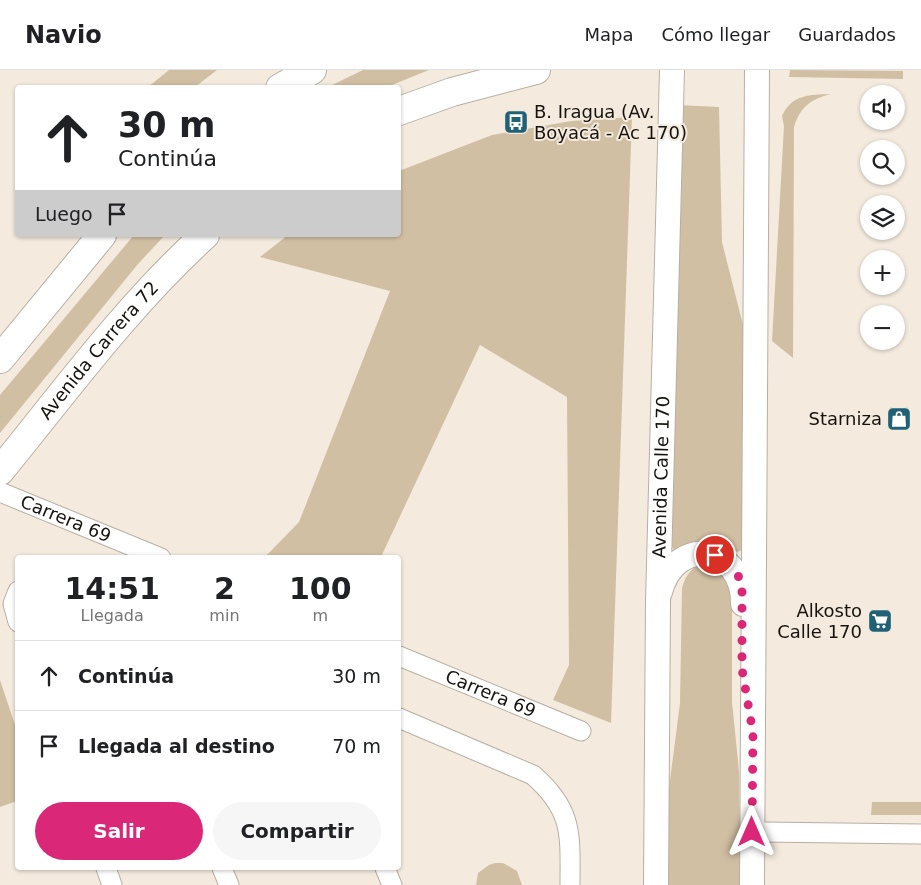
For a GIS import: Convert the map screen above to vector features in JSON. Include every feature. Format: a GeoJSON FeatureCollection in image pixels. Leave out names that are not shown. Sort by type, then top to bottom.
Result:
{"type":"FeatureCollection","features":[{"type":"Feature","properties":{"kind":"highway"},"geometry":{"type":"LineString","coordinates":[[401,110],[452,92],[536,70]]}},
{"type":"Feature","properties":{"kind":"highway"},"geometry":{"type":"LineString","coordinates":[[284,85],[305,71]]}},
{"type":"Feature","properties":{"kind":"highway"},"geometry":{"type":"LineString","coordinates":[[0,359],[100,237]]}},
{"type":"Feature","properties":{"kind":"highway","name":"Avenida Carrera 72"},"geometry":{"type":"LineString","coordinates":[[0,471],[118,326],[155,284],[204,237]]}},
{"type":"Feature","properties":{"kind":"main road","name":"Avenida Calle 170"},"geometry":{"type":"LineString","coordinates":[[656,885],[658,602],[672,70]]}},
{"type":"Feature","properties":{"kind":"main road"},"geometry":{"type":"LineString","coordinates":[[752,885],[757,70]]}},
{"type":"Feature","properties":{"kind":"main road"},"geometry":{"type":"LineString","coordinates":[[658,602],[662,584],[671,568],[685,557],[702,553],[715,555],[727,562],[736,571],[742,583],[742,669],[753,733]]}},
{"type":"Feature","properties":{"kind":"street","name":"Carrera 69"},"geometry":{"type":"LineString","coordinates":[[0,492],[154,555]]}},
{"type":"Feature","properties":{"kind":"street"},"geometry":{"type":"LineString","coordinates":[[15,599],[13,604],[15,611]]}},
{"type":"Feature","properties":{"kind":"street","name":"Carrera 69"},"geometry":{"type":"LineString","coordinates":[[401,656],[442,666],[581,731]]}},
{"type":"Feature","properties":{"kind":"street"},"geometry":{"type":"LineString","coordinates":[[401,719],[533,775],[551,790],[563,809],[570,835],[570,885]]}},
{"type":"Feature","properties":{"kind":"street"},"geometry":{"type":"LineString","coordinates":[[752,832],[921,834]]}},
{"type":"Feature","properties":{"kind":"street"},"geometry":{"type":"LineString","coordinates":[[107,870],[112,885]]}},
{"type":"Feature","properties":{"kind":"street"},"geometry":{"type":"LineString","coordinates":[[223,870],[229,885]]}},
{"type":"Feature","properties":{"kind":"street"},"geometry":{"type":"LineString","coordinates":[[386,870],[392,885]]}},
{"type":"Feature","properties":{"kind":"shaded area"},"geometry":{"type":"Polygon","coordinates":[[[169,70],[217,70],[198,85],[150,85],[169,70]]]}},
{"type":"Feature","properties":{"kind":"shaded area"},"geometry":{"type":"Polygon","coordinates":[[[363,70],[429,70],[392,85],[332,85],[363,70]]]}},
{"type":"Feature","properties":{"kind":"shaded area"},"geometry":{"type":"Polygon","coordinates":[[[790,70],[903,71],[903,79],[789,77],[790,70]]]}},
{"type":"Feature","properties":{"kind":"shaded area"},"geometry":{"type":"Polygon","coordinates":[[[831,94],[818,98],[807,105],[796,120],[794,127],[793,358],[772,341],[784,126],[782,116],[791,103],[802,97],[831,94]]]}},
{"type":"Feature","properties":{"kind":"shaded area"},"geometry":{"type":"Polygon","coordinates":[[[678,105],[719,107],[722,242],[744,329],[742,550],[737,552],[713,543],[700,543],[675,551],[672,547],[678,105]]]}},
{"type":"Feature","properties":{"kind":"shaded area"},"geometry":{"type":"Polygon","coordinates":[[[632,117],[611,723],[553,700],[569,665],[567,397],[480,345],[382,555],[267,555],[299,522],[390,291],[260,257],[285,237],[401,237],[401,170],[492,135],[571,121],[632,117]]]}},
{"type":"Feature","properties":{"kind":"shaded area"},"geometry":{"type":"Polygon","coordinates":[[[132,237],[163,237],[138,264],[0,433],[0,395],[132,237]]]}},
{"type":"Feature","properties":{"kind":"shaded area"},"geometry":{"type":"Polygon","coordinates":[[[707,562],[732,584],[732,702],[739,771],[740,885],[669,885],[669,788],[680,703],[682,588],[690,571],[707,562]]]}},
{"type":"Feature","properties":{"kind":"shaded area"},"geometry":{"type":"Polygon","coordinates":[[[0,680],[15,725],[15,802],[0,807],[0,680]]]}},
{"type":"Feature","properties":{"kind":"shaded area"},"geometry":{"type":"Polygon","coordinates":[[[872,802],[921,802],[921,815],[871,815],[872,802]]]}},
{"type":"Feature","properties":{"kind":"shaded area"},"geometry":{"type":"Polygon","coordinates":[[[495,863],[503,863],[517,871],[522,885],[476,885],[478,873],[495,863]]]}},
{"type":"Feature","properties":{"kind":"place","name":"B. Iragua (Av. Boyacá - Ac 170)"},"geometry":{"type":"Point","coordinates":[516,122]}},
{"type":"Feature","properties":{"kind":"place","name":"Starniza"},"geometry":{"type":"Point","coordinates":[899,419]}},
{"type":"Feature","properties":{"kind":"place","name":"Alkosto Calle 170"},"geometry":{"type":"Point","coordinates":[880,621]}},
{"type":"Feature","properties":{"kind":"route"},"geometry":{"type":"LineString","coordinates":[[715,555],[727,562],[736,571],[742,583],[742,669],[753,733],[752,832]]}}]}
